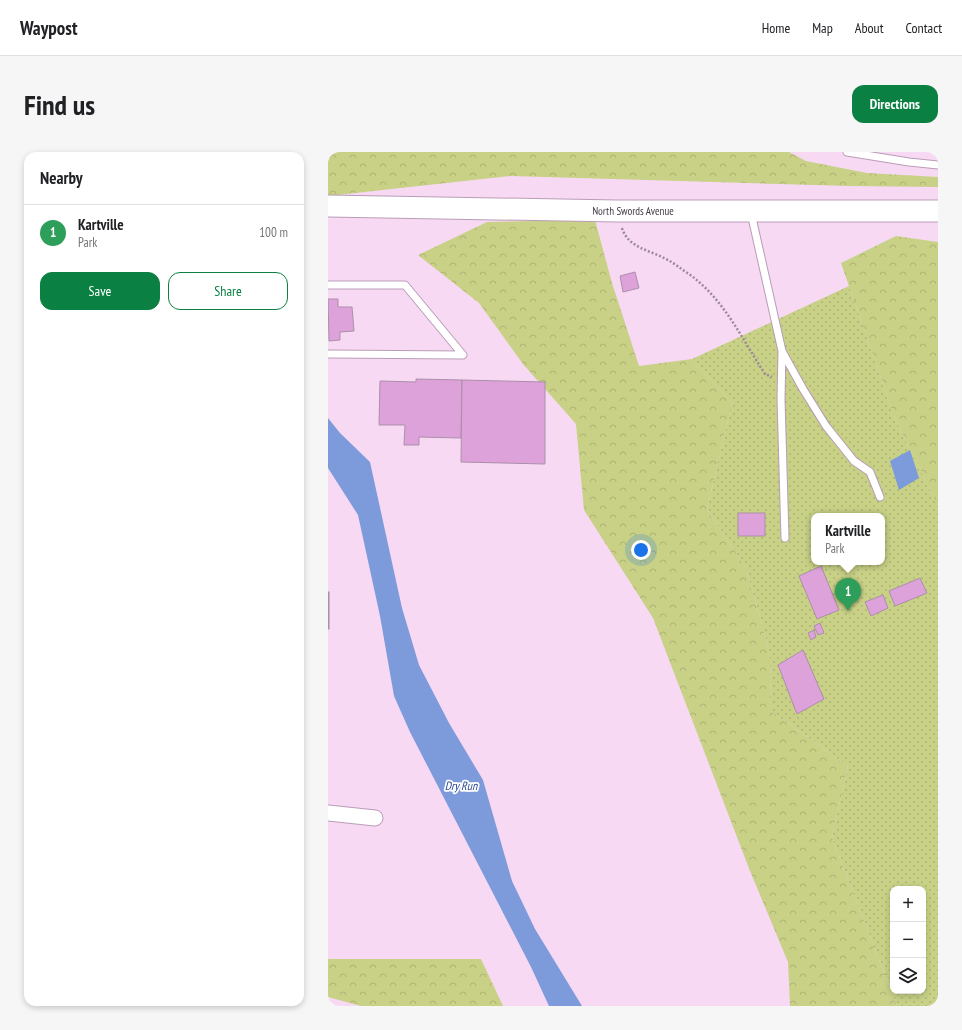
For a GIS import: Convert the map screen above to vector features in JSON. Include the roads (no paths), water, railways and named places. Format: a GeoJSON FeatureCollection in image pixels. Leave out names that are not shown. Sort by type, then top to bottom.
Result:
{"type":"FeatureCollection","features":[{"type":"Feature","properties":{"kind":"street","name":"North Swords Avenue"},"geometry":{"type":"LineString","coordinates":[[328,206],[617,211],[938,212]]}},
{"type":"Feature","properties":{"kind":"street"},"geometry":{"type":"LineString","coordinates":[[328,812],[375,818]]}},
{"type":"Feature","properties":{"kind":"lane"},"geometry":{"type":"LineString","coordinates":[[847,152],[938,165]]}},
{"type":"Feature","properties":{"kind":"lane"},"geometry":{"type":"LineString","coordinates":[[751,211],[782,351],[785,538]]}},
{"type":"Feature","properties":{"kind":"lane"},"geometry":{"type":"LineString","coordinates":[[328,285],[405,285],[463,355],[328,354]]}},
{"type":"Feature","properties":{"kind":"lane"},"geometry":{"type":"LineString","coordinates":[[782,351],[826,426],[854,461],[870,472],[880,497]]}},
{"type":"Feature","properties":{"kind":"water","name":"Dry Run"},"geometry":{"type":"Polygon","coordinates":[[[328,418],[340,433],[370,462],[402,608],[419,665],[449,723],[483,780],[512,881],[535,929],[582,1006],[549,1006],[531,967],[410,732],[394,696],[380,616],[358,515],[328,468],[328,418]]]}},
{"type":"Feature","properties":{"kind":"water"},"geometry":{"type":"Polygon","coordinates":[[[910,450],[919,478],[899,490],[890,461],[910,450]]]}},
{"type":"Feature","properties":{"kind":"place","name":"Kartville"},"geometry":{"type":"Point","coordinates":[848,611]}}]}
